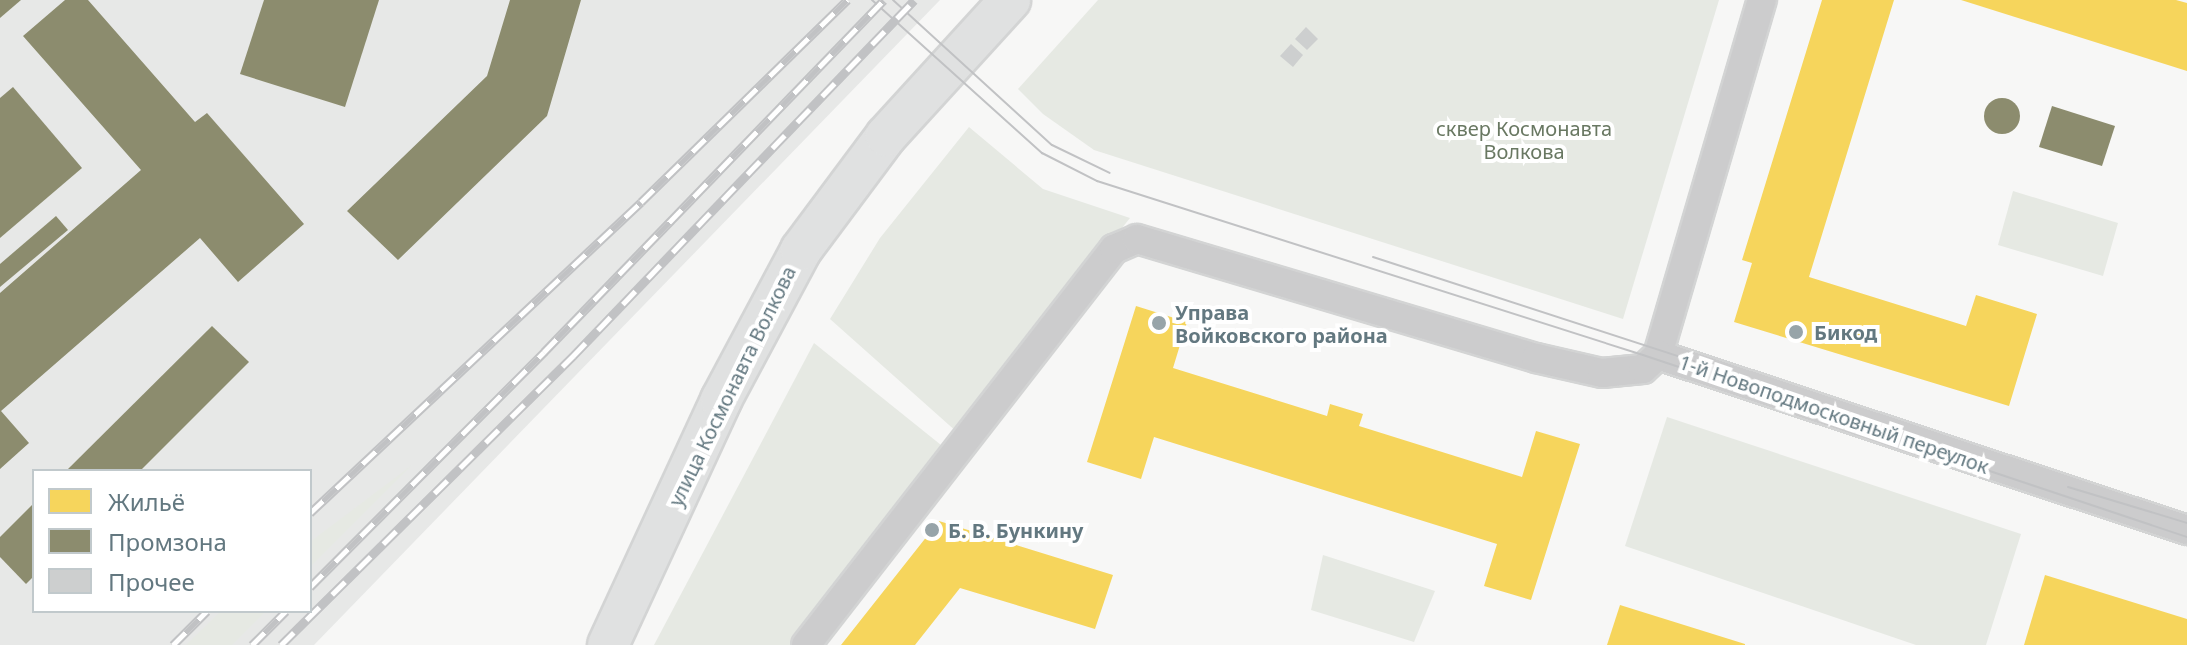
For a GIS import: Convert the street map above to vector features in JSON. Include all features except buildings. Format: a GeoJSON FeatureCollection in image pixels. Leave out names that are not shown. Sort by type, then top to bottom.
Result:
{"type":"FeatureCollection","features":[{"type":"Feature","properties":{"kind":"main road","name":"улица Космонавта Волкова"},"geometry":{"type":"LineString","coordinates":[[608,645],[721,400],[801,250],[886,136],[1010,0]]}},
{"type":"Feature","properties":{"kind":"street"},"geometry":{"type":"LineString","coordinates":[[1658,355],[1762,0]]}},
{"type":"Feature","properties":{"kind":"street","name":"1-й Новоподмосковный переулок"},"geometry":{"type":"LineString","coordinates":[[806,645],[1114,249],[1137,239],[1536,358],[1602,373],[1643,369],[1658,355],[2187,530]]}},
{"type":"Feature","properties":{"kind":"shaded area"},"geometry":{"type":"Polygon","coordinates":[[[0,0],[940,0],[314,645],[0,645],[0,0]]]}},
{"type":"Feature","properties":{"kind":"green space","name":"сквер Космонавта Волкова"},"geometry":{"type":"Polygon","coordinates":[[[1098,0],[1719,0],[1623,319],[1094,150],[1043,114],[1018,89],[1098,0]]]}},
{"type":"Feature","properties":{"kind":"green space"},"geometry":{"type":"Polygon","coordinates":[[[969,127],[1043,189],[1130,218],[958,433],[830,319],[880,238],[969,127]]]}},
{"type":"Feature","properties":{"kind":"green space"},"geometry":{"type":"Polygon","coordinates":[[[2013,191],[2118,223],[2103,276],[1998,245],[2013,191]]]}},
{"type":"Feature","properties":{"kind":"green space"},"geometry":{"type":"Polygon","coordinates":[[[814,343],[946,449],[796,645],[654,645],[814,343]]]}},
{"type":"Feature","properties":{"kind":"green space"},"geometry":{"type":"Polygon","coordinates":[[[1667,417],[2021,534],[1986,645],[1916,645],[1625,546],[1667,417]]]}},
{"type":"Feature","properties":{"kind":"green space"},"geometry":{"type":"Polygon","coordinates":[[[412,465],[312,565],[312,540],[412,465]]]}},
{"type":"Feature","properties":{"kind":"green space"},"geometry":{"type":"Polygon","coordinates":[[[1323,555],[1435,591],[1414,642],[1311,610],[1323,555]]]}},
{"type":"Feature","properties":{"kind":"green space"},"geometry":{"type":"Polygon","coordinates":[[[219,613],[264,613],[232,645],[186,645],[219,613]]]}},
{"type":"Feature","properties":{"kind":"tram line"},"geometry":{"type":"LineString","coordinates":[[872,0],[1042,153],[1097,181],[1643,355],[2187,537]]}},
{"type":"Feature","properties":{"kind":"tram line"},"geometry":{"type":"LineString","coordinates":[[893,0],[1052,145],[1110,173]]}},
{"type":"Feature","properties":{"kind":"tram line"},"geometry":{"type":"LineString","coordinates":[[1373,257],[1777,388]]}},
{"type":"Feature","properties":{"kind":"tram line"},"geometry":{"type":"LineString","coordinates":[[2068,487],[2187,523]]}},
{"type":"Feature","properties":{"kind":"railway"},"geometry":{"type":"LineString","coordinates":[[312,511],[641,202],[847,0]]}},
{"type":"Feature","properties":{"kind":"railway"},"geometry":{"type":"LineString","coordinates":[[312,585],[544,352],[884,0]]}},
{"type":"Feature","properties":{"kind":"railway"},"geometry":{"type":"LineString","coordinates":[[281,645],[573,356],[914,0]]}},
{"type":"Feature","properties":{"kind":"railway"},"geometry":{"type":"LineString","coordinates":[[173,645],[205,613]]}},
{"type":"Feature","properties":{"kind":"railway"},"geometry":{"type":"LineString","coordinates":[[252,645],[284,613]]}},
{"type":"Feature","properties":{"kind":"place","name":"Управа Войковского района"},"geometry":{"type":"Point","coordinates":[1159,323]}},
{"type":"Feature","properties":{"kind":"place","name":"Бикод"},"geometry":{"type":"Point","coordinates":[1796,332]}},
{"type":"Feature","properties":{"kind":"place","name":"Б. В. Бункину"},"geometry":{"type":"Point","coordinates":[932,530]}}]}
